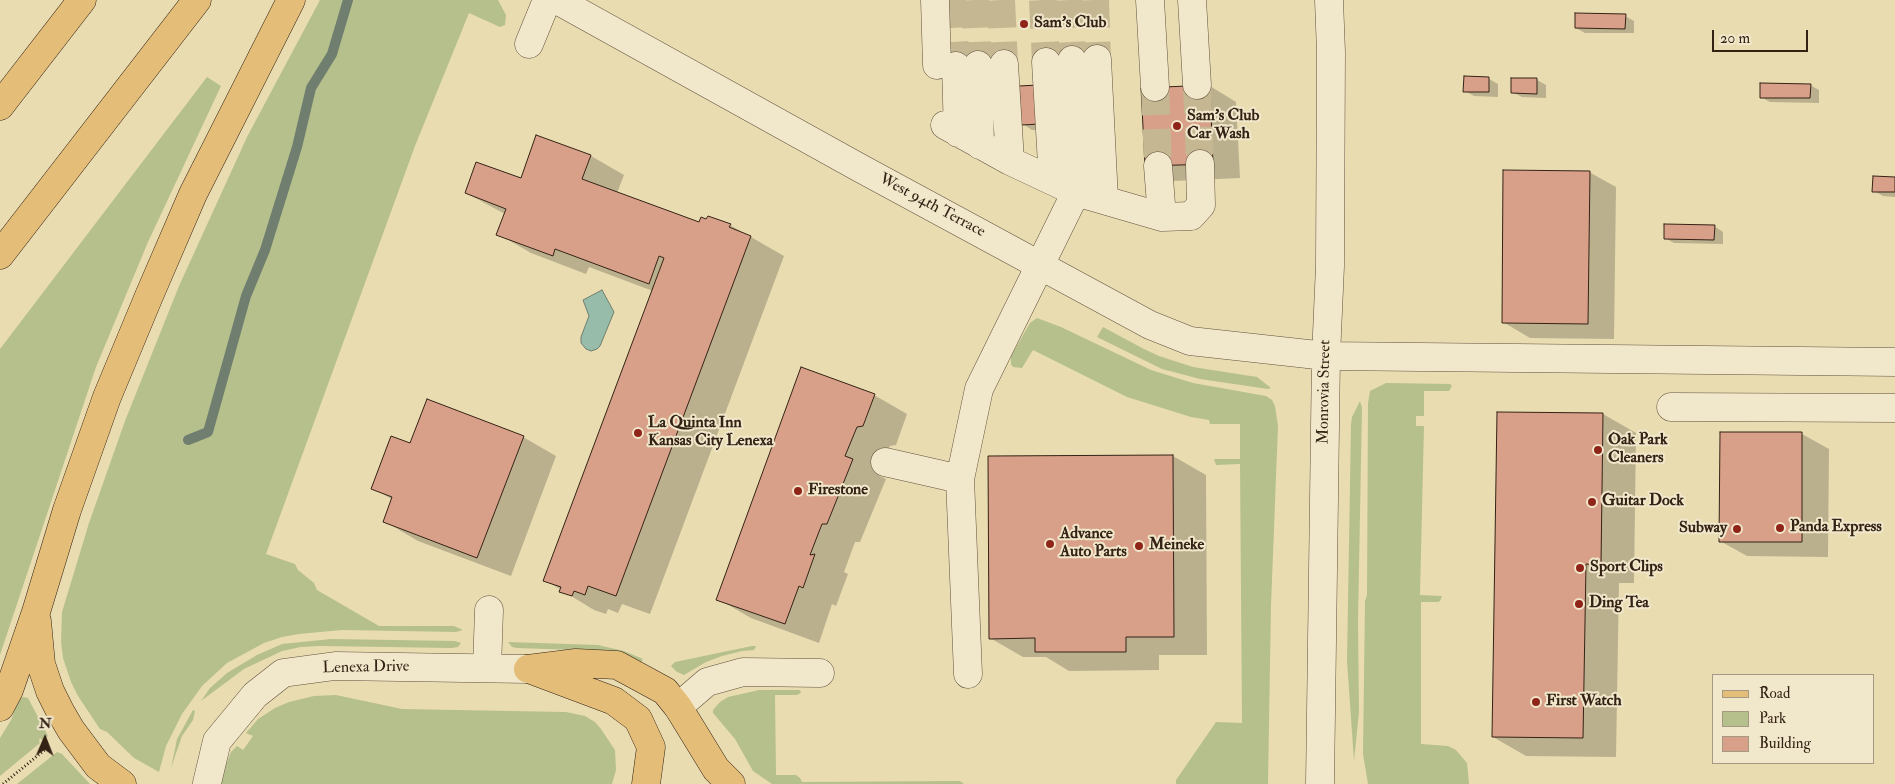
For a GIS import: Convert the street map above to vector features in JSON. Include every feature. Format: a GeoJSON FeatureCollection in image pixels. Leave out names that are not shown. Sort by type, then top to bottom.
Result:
{"type":"FeatureCollection","features":[{"type":"Feature","properties":{"kind":"main road"},"geometry":{"type":"LineString","coordinates":[[0,106],[82,0]]}},
{"type":"Feature","properties":{"kind":"main road"},"geometry":{"type":"LineString","coordinates":[[0,255],[197,0]]}},
{"type":"Feature","properties":{"kind":"main road"},"geometry":{"type":"LineString","coordinates":[[0,707],[9,690],[36,612],[67,510],[104,407],[148,296],[193,194],[291,0]]}},
{"type":"Feature","properties":{"kind":"main road"},"geometry":{"type":"LineString","coordinates":[[36,612],[41,664],[50,692],[71,730],[98,766],[122,784]]}},
{"type":"Feature","properties":{"kind":"main road"},"geometry":{"type":"LineString","coordinates":[[528,669],[576,663],[617,665],[665,691],[678,707],[716,769],[731,784]]}},
{"type":"Feature","properties":{"kind":"main road"},"geometry":{"type":"LineString","coordinates":[[528,669],[614,701],[638,719],[651,747],[646,784]]}},
{"type":"Feature","properties":{"kind":"street"},"geometry":{"type":"LineString","coordinates":[[529,44],[547,0]]}},
{"type":"Feature","properties":{"kind":"street","name":"West 94th Terrace"},"geometry":{"type":"LineString","coordinates":[[557,0],[1041,266],[1150,324],[1190,341],[1326,356],[1895,362]]}},
{"type":"Feature","properties":{"kind":"street"},"geometry":{"type":"LineString","coordinates":[[935,0],[957,65],[961,134],[1010,161],[1064,186],[1162,217],[1191,216],[1201,204],[1200,164]]}},
{"type":"Feature","properties":{"kind":"street"},"geometry":{"type":"LineString","coordinates":[[1150,0],[1155,87]]}},
{"type":"Feature","properties":{"kind":"street"},"geometry":{"type":"LineString","coordinates":[[1192,0],[1197,85]]}},
{"type":"Feature","properties":{"kind":"street","name":"Monrovia Street"},"geometry":{"type":"LineString","coordinates":[[1320,784],[1326,356],[1330,257],[1331,52],[1329,0]]}},
{"type":"Feature","properties":{"kind":"street"},"geometry":{"type":"LineString","coordinates":[[968,674],[960,479],[979,389],[1041,266],[1064,186],[1085,59],[1104,200]]}},
{"type":"Feature","properties":{"kind":"street"},"geometry":{"type":"LineString","coordinates":[[1046,62],[1064,186]]}},
{"type":"Feature","properties":{"kind":"street"},"geometry":{"type":"LineString","coordinates":[[1004,64],[1010,161]]}},
{"type":"Feature","properties":{"kind":"street"},"geometry":{"type":"LineString","coordinates":[[1158,166],[1162,217]]}},
{"type":"Feature","properties":{"kind":"street"},"geometry":{"type":"LineString","coordinates":[[1671,407],[1895,408]]}},
{"type":"Feature","properties":{"kind":"street"},"geometry":{"type":"LineString","coordinates":[[885,462],[960,479]]}},
{"type":"Feature","properties":{"kind":"street"},"geometry":{"type":"LineString","coordinates":[[487,668],[489,610]]}},
{"type":"Feature","properties":{"kind":"street","name":"Lenexa Drive"},"geometry":{"type":"LineString","coordinates":[[207,783],[217,741],[255,695],[283,673],[336,666],[528,669]]}},
{"type":"Feature","properties":{"kind":"street"},"geometry":{"type":"LineString","coordinates":[[678,707],[706,682],[743,672],[820,673]]}},
{"type":"Feature","properties":{"kind":"path"},"geometry":{"type":"LineString","coordinates":[[3,784],[51,745]]}},
{"type":"Feature","properties":{"kind":"green space"},"geometry":{"type":"Polygon","coordinates":[[[320,0],[498,0],[506,15],[505,25],[500,27],[469,13],[415,146],[266,554],[295,564],[298,570],[314,583],[317,590],[379,626],[454,626],[463,630],[456,632],[342,630],[299,634],[264,643],[227,663],[202,686],[182,714],[166,746],[159,772],[134,758],[107,732],[100,729],[78,696],[63,658],[61,642],[62,612],[89,523],[125,421],[179,286],[247,137],[320,0]]]}},
{"type":"Feature","properties":{"kind":"green space"},"geometry":{"type":"Polygon","coordinates":[[[207,77],[221,86],[148,242],[96,367],[0,655],[0,349],[207,77]]]}},
{"type":"Feature","properties":{"kind":"green space"},"geometry":{"type":"Polygon","coordinates":[[[1037,318],[1061,327],[1151,370],[1193,383],[1266,396],[1272,400],[1275,406],[1278,426],[1271,605],[1268,784],[1176,784],[1176,780],[1216,722],[1242,723],[1240,464],[1216,465],[1214,459],[1240,459],[1240,424],[1210,424],[1209,420],[1191,417],[1127,397],[1033,350],[1022,368],[1013,367],[1011,356],[1030,323],[1037,318]]]}},
{"type":"Feature","properties":{"kind":"green space"},"geometry":{"type":"Polygon","coordinates":[[[1103,327],[1159,356],[1193,367],[1257,377],[1271,388],[1200,379],[1162,369],[1097,337],[1103,327]]]}},
{"type":"Feature","properties":{"kind":"green space"},"geometry":{"type":"Polygon","coordinates":[[[1386,383],[1450,384],[1452,386],[1449,391],[1424,391],[1424,416],[1416,416],[1416,426],[1424,426],[1420,595],[1442,596],[1438,602],[1421,602],[1421,744],[1448,746],[1456,750],[1467,763],[1469,784],[1368,784],[1363,754],[1365,601],[1367,595],[1368,403],[1370,391],[1386,383]]]}},
{"type":"Feature","properties":{"kind":"green space"},"geometry":{"type":"Polygon","coordinates":[[[1360,401],[1362,408],[1358,621],[1359,712],[1354,761],[1347,661],[1351,424],[1352,417],[1360,401]]]}},
{"type":"Feature","properties":{"kind":"green space"},"geometry":{"type":"Polygon","coordinates":[[[331,639],[455,641],[461,643],[458,647],[452,648],[320,646],[282,651],[244,669],[201,701],[210,688],[227,673],[257,655],[282,644],[331,639]]]}},
{"type":"Feature","properties":{"kind":"green space"},"geometry":{"type":"Polygon","coordinates":[[[508,642],[598,645],[624,651],[643,659],[641,662],[634,662],[602,651],[517,648],[512,647],[508,642]]]}},
{"type":"Feature","properties":{"kind":"green space"},"geometry":{"type":"Polygon","coordinates":[[[756,646],[754,650],[722,656],[706,662],[684,675],[677,672],[671,666],[675,662],[756,646]]]}},
{"type":"Feature","properties":{"kind":"green space"},"geometry":{"type":"Polygon","coordinates":[[[759,690],[800,690],[801,693],[797,695],[775,695],[776,775],[796,775],[802,782],[960,781],[964,784],[772,784],[753,771],[735,739],[713,713],[713,710],[720,702],[728,697],[759,690]]]}},
{"type":"Feature","properties":{"kind":"green space"},"geometry":{"type":"Polygon","coordinates":[[[336,695],[402,709],[566,712],[585,716],[595,722],[615,750],[616,770],[612,784],[221,784],[224,769],[231,752],[237,746],[243,750],[253,736],[246,733],[258,719],[289,702],[314,696],[336,695]]]}},
{"type":"Feature","properties":{"kind":"green space"},"geometry":{"type":"Polygon","coordinates":[[[19,698],[28,698],[48,736],[43,741],[40,738],[40,743],[0,776],[0,738],[11,720],[19,698]]]}},
{"type":"Feature","properties":{"kind":"green space"},"geometry":{"type":"Polygon","coordinates":[[[193,710],[195,711],[193,720],[182,736],[171,768],[177,739],[193,710]]]}},
{"type":"Feature","properties":{"kind":"green space"},"geometry":{"type":"Polygon","coordinates":[[[57,752],[62,754],[90,784],[17,784],[57,752]]]}},
{"type":"Feature","properties":{"kind":"shaded area"},"geometry":{"type":"Polygon","coordinates":[[[602,290],[614,312],[600,346],[591,351],[586,349],[581,343],[581,337],[589,316],[583,300],[602,290]]]}},
{"type":"Feature","properties":{"kind":"building"},"geometry":{"type":"Polygon","coordinates":[[[1575,13],[1626,14],[1625,29],[1575,28],[1575,13]]]}},
{"type":"Feature","properties":{"kind":"building"},"geometry":{"type":"Polygon","coordinates":[[[1464,76],[1489,77],[1489,92],[1463,92],[1464,76]]]}},
{"type":"Feature","properties":{"kind":"building"},"geometry":{"type":"Polygon","coordinates":[[[1511,78],[1537,78],[1537,94],[1511,93],[1511,78]]]}},
{"type":"Feature","properties":{"kind":"building"},"geometry":{"type":"Polygon","coordinates":[[[1760,83],[1811,84],[1810,98],[1760,98],[1760,83]]]}},
{"type":"Feature","properties":{"kind":"building"},"geometry":{"type":"Polygon","coordinates":[[[1038,85],[1041,124],[1021,125],[1019,86],[1038,85]]]}},
{"type":"Feature","properties":{"kind":"building","name":"Sam's Club Car Wash"},"geometry":{"type":"Polygon","coordinates":[[[1210,85],[1213,164],[1145,166],[1141,88],[1210,85]]]}},
{"type":"Feature","properties":{"kind":"building","name":"La Quinta Inn Kansas City Lenexa"},"geometry":{"type":"Polygon","coordinates":[[[536,135],[591,155],[582,179],[699,222],[701,217],[706,219],[708,216],[731,224],[729,227],[751,236],[616,596],[588,586],[585,595],[574,591],[572,596],[559,592],[561,587],[543,581],[664,258],[659,256],[649,284],[555,249],[553,256],[496,235],[506,209],[465,193],[476,162],[521,178],[536,135]]]}},
{"type":"Feature","properties":{"kind":"building"},"geometry":{"type":"Polygon","coordinates":[[[1503,170],[1590,171],[1588,324],[1502,323],[1503,170]]]}},
{"type":"Feature","properties":{"kind":"building"},"geometry":{"type":"Polygon","coordinates":[[[1873,176],[1895,177],[1895,192],[1872,192],[1873,176]]]}},
{"type":"Feature","properties":{"kind":"building"},"geometry":{"type":"Polygon","coordinates":[[[1664,224],[1715,225],[1714,240],[1664,239],[1664,224]]]}},
{"type":"Feature","properties":{"kind":"building","name":"Firestone"},"geometry":{"type":"Polygon","coordinates":[[[801,367],[875,394],[863,426],[857,427],[845,456],[853,459],[827,524],[822,524],[810,555],[815,554],[803,588],[799,586],[785,624],[716,600],[801,367]]]}},
{"type":"Feature","properties":{"kind":"building"},"geometry":{"type":"Polygon","coordinates":[[[427,399],[524,436],[477,558],[383,522],[392,497],[371,489],[391,436],[410,443],[427,399]]]}},
{"type":"Feature","properties":{"kind":"building"},"geometry":{"type":"Polygon","coordinates":[[[1497,412],[1603,413],[1601,565],[1586,564],[1583,738],[1492,737],[1497,412]]]}},
{"type":"Feature","properties":{"kind":"building"},"geometry":{"type":"Polygon","coordinates":[[[1720,432],[1802,432],[1802,542],[1719,542],[1720,432]]]}},
{"type":"Feature","properties":{"kind":"building"},"geometry":{"type":"Polygon","coordinates":[[[1173,455],[1174,637],[1126,637],[1126,652],[1035,652],[1035,638],[989,639],[988,456],[1173,455]]]}},
{"type":"Feature","properties":{"kind":"waterway"},"geometry":{"type":"LineString","coordinates":[[188,440],[208,432],[246,296],[265,250],[297,147],[311,88],[332,54],[348,0]]}},
{"type":"Feature","properties":{"kind":"tunnel"},"geometry":{"type":"LineString","coordinates":[[952,0],[956,66]]}},
{"type":"Feature","properties":{"kind":"tunnel"},"geometry":{"type":"LineString","coordinates":[[975,0],[978,65]]}},
{"type":"Feature","properties":{"kind":"tunnel"},"geometry":{"type":"LineString","coordinates":[[1001,0],[1004,64]]}},
{"type":"Feature","properties":{"kind":"tunnel"},"geometry":{"type":"LineString","coordinates":[[1043,0],[1046,62]]}},
{"type":"Feature","properties":{"kind":"tunnel"},"geometry":{"type":"LineString","coordinates":[[1069,0],[1072,60]]}},
{"type":"Feature","properties":{"kind":"tunnel"},"geometry":{"type":"LineString","coordinates":[[1095,0],[1097,59]]}},
{"type":"Feature","properties":{"kind":"tunnel"},"geometry":{"type":"LineString","coordinates":[[1197,85],[1200,164]]}},
{"type":"Feature","properties":{"kind":"tunnel"},"geometry":{"type":"LineString","coordinates":[[1155,87],[1158,166]]}},
{"type":"Feature","properties":{"kind":"place","name":"Sam's Club"},"geometry":{"type":"Point","coordinates":[1024,24]}},
{"type":"Feature","properties":{"kind":"place","name":"Sam's Club Car Wash"},"geometry":{"type":"Point","coordinates":[1177,126]}},
{"type":"Feature","properties":{"kind":"place","name":"La Quinta Inn Kansas City Lenexa"},"geometry":{"type":"Point","coordinates":[638,433]}},
{"type":"Feature","properties":{"kind":"place","name":"Oak Park Cleaners"},"geometry":{"type":"Point","coordinates":[1598,450]}},
{"type":"Feature","properties":{"kind":"place","name":"Firestone"},"geometry":{"type":"Point","coordinates":[798,491]}},
{"type":"Feature","properties":{"kind":"place","name":"Guitar Dock"},"geometry":{"type":"Point","coordinates":[1592,502]}},
{"type":"Feature","properties":{"kind":"place","name":"Panda Express"},"geometry":{"type":"Point","coordinates":[1780,528]}},
{"type":"Feature","properties":{"kind":"place","name":"Subway"},"geometry":{"type":"Point","coordinates":[1737,529]}},
{"type":"Feature","properties":{"kind":"place","name":"Advance Auto Parts"},"geometry":{"type":"Point","coordinates":[1050,544]}},
{"type":"Feature","properties":{"kind":"place","name":"Meineke"},"geometry":{"type":"Point","coordinates":[1139,546]}},
{"type":"Feature","properties":{"kind":"place","name":"Sport Clips"},"geometry":{"type":"Point","coordinates":[1580,568]}},
{"type":"Feature","properties":{"kind":"place","name":"Ding Tea"},"geometry":{"type":"Point","coordinates":[1579,604]}},
{"type":"Feature","properties":{"kind":"place","name":"First Watch"},"geometry":{"type":"Point","coordinates":[1536,702]}}]}
